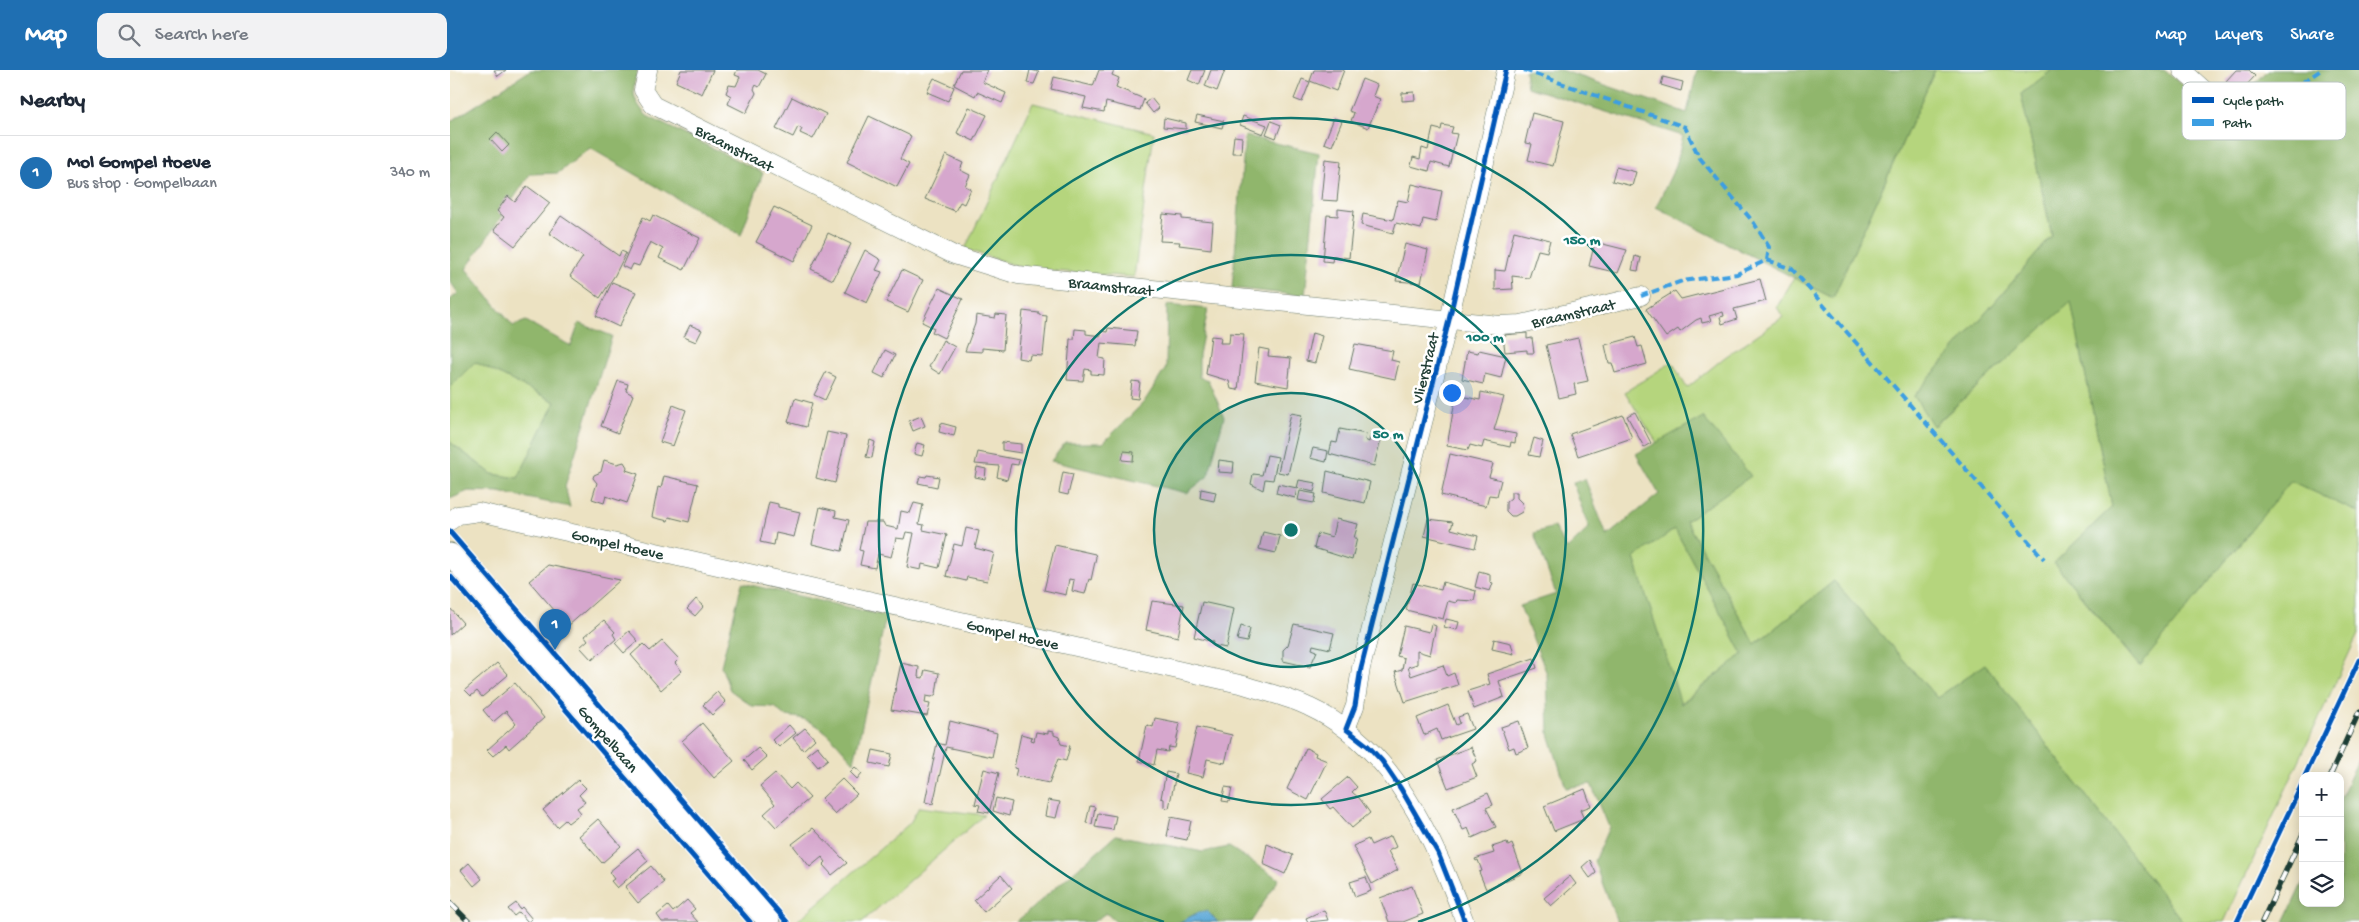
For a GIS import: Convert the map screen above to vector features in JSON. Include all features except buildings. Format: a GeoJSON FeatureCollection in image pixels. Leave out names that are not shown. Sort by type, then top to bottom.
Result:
{"type":"FeatureCollection","features":[{"type":"Feature","properties":{"kind":"street","name":"Braamstraat"},"geometry":{"type":"LineString","coordinates":[[648,70],[643,90],[652,106],[954,255],[1018,275],[1499,325],[1520,324],[1641,296]]}},
{"type":"Feature","properties":{"kind":"street","name":"Vlierstraat"},"geometry":{"type":"LineString","coordinates":[[1346,729],[1355,706],[1361,668],[1449,320],[1506,70]]}},
{"type":"Feature","properties":{"kind":"street"},"geometry":{"type":"LineString","coordinates":[[2182,70],[2195,82]]}},
{"type":"Feature","properties":{"kind":"street","name":"Gompel Hoeve"},"geometry":{"type":"LineString","coordinates":[[450,521],[458,515],[479,512],[1244,685],[1309,706],[1346,729],[1368,746],[1382,761],[1401,789],[1438,853],[1465,922]]}},
{"type":"Feature","properties":{"kind":"street","name":"Gompelbaan"},"geometry":{"type":"LineString","coordinates":[[450,554],[769,922]]}},
{"type":"Feature","properties":{"kind":"green space"},"geometry":{"type":"Polygon","coordinates":[[[531,70],[638,70],[634,84],[634,94],[638,105],[647,116],[763,173],[741,235],[590,148],[558,173],[530,174],[466,269],[513,326],[526,321],[571,346],[579,323],[612,336],[565,486],[570,507],[499,492],[468,491],[450,499],[450,442],[492,474],[518,478],[555,402],[475,362],[450,387],[450,300],[458,293],[450,281],[450,122],[531,70]]]}},
{"type":"Feature","properties":{"kind":"green space"},"geometry":{"type":"Polygon","coordinates":[[[1525,70],[1561,70],[1687,113],[1697,70],[1935,70],[1833,298],[1656,207],[1676,165],[1683,136],[1527,87],[1525,70]]]}},
{"type":"Feature","properties":{"kind":"green space"},"geometry":{"type":"Polygon","coordinates":[[[1935,70],[2052,70],[2021,94],[2052,236],[1914,396],[1934,426],[2071,301],[2112,507],[2054,563],[2139,666],[2291,481],[2359,513],[2359,632],[2224,922],[2183,922],[1985,664],[1937,698],[1834,581],[1755,644],[1686,521],[1750,476],[1703,418],[1657,443],[1625,392],[1672,362],[1687,388],[1725,357],[1783,317],[1777,307],[1794,278],[1833,298],[1935,70]]]}},
{"type":"Feature","properties":{"kind":"green space"},"geometry":{"type":"Polygon","coordinates":[[[2052,70],[2164,70],[2182,85],[2182,140],[2346,140],[2346,82],[2257,82],[2268,70],[2359,70],[2359,513],[2291,481],[2140,666],[2054,563],[2112,507],[2071,302],[1933,426],[1914,396],[2052,236],[2021,94],[2052,70]]]}},
{"type":"Feature","properties":{"kind":"green space"},"geometry":{"type":"Polygon","coordinates":[[[1033,103],[1154,133],[1134,277],[1027,269],[965,249],[1033,103]]]}},
{"type":"Feature","properties":{"kind":"green space"},"geometry":{"type":"Polygon","coordinates":[[[1245,136],[1319,153],[1305,296],[1232,288],[1245,136]]]}},
{"type":"Feature","properties":{"kind":"green space"},"geometry":{"type":"Polygon","coordinates":[[[1167,305],[1208,309],[1199,355],[1199,377],[1208,380],[1224,417],[1208,476],[1187,493],[1051,461],[1065,443],[1103,443],[1144,402],[1166,368],[1167,305]]]}},
{"type":"Feature","properties":{"kind":"green space"},"geometry":{"type":"Polygon","coordinates":[[[475,362],[555,402],[518,478],[492,474],[450,442],[450,387],[475,362]]]}},
{"type":"Feature","properties":{"kind":"green space"},"geometry":{"type":"Polygon","coordinates":[[[1703,417],[1751,476],[1686,521],[1755,644],[1834,581],[1937,698],[1985,664],[2183,922],[1617,922],[1594,861],[1609,827],[1591,784],[1566,788],[1549,734],[1547,674],[1520,606],[1556,594],[1534,533],[1554,527],[1567,549],[1589,528],[1573,483],[1585,479],[1607,536],[1659,494],[1636,454],[1703,417]],[[1675,529],[1634,558],[1681,704],[1743,654],[1675,529]]]}},
{"type":"Feature","properties":{"kind":"green space"},"geometry":{"type":"Polygon","coordinates":[[[1675,529],[1743,654],[1680,704],[1634,558],[1675,529]]]}},
{"type":"Feature","properties":{"kind":"green space"},"geometry":{"type":"Polygon","coordinates":[[[742,583],[886,616],[854,762],[833,738],[814,723],[801,718],[786,716],[775,707],[752,706],[730,690],[721,666],[742,583]]]}},
{"type":"Feature","properties":{"kind":"green space"},"geometry":{"type":"Polygon","coordinates":[[[2359,758],[2359,922],[2284,922],[2299,890],[2299,907],[2344,907],[2344,790],[2359,758]]]}},
{"type":"Feature","properties":{"kind":"green space"},"geometry":{"type":"Polygon","coordinates":[[[919,807],[984,815],[862,922],[796,922],[910,823],[919,807]]]}},
{"type":"Feature","properties":{"kind":"green space"},"geometry":{"type":"Polygon","coordinates":[[[1116,835],[1203,852],[1229,847],[1279,879],[1251,922],[1116,922],[1106,913],[1093,922],[1016,922],[1116,835]]]}},
{"type":"Feature","properties":{"kind":"water"},"geometry":{"type":"Polygon","coordinates":[[[1207,911],[1218,922],[1180,922],[1197,913],[1207,911]]]}},
{"type":"Feature","properties":{"kind":"railway"},"geometry":{"type":"LineString","coordinates":[[2332,772],[2359,712]]}},
{"type":"Feature","properties":{"kind":"railway"},"geometry":{"type":"LineString","coordinates":[[2262,922],[2299,843]]}},
{"type":"Feature","properties":{"kind":"railway"},"geometry":{"type":"LineString","coordinates":[[450,903],[469,922]]}},
{"type":"Feature","properties":{"kind":"marked path"},"geometry":{"type":"LineString","coordinates":[[1524,70],[1685,127],[1699,157],[1754,223],[1769,247],[1767,260],[1737,274],[1682,281],[1641,296]]}},
{"type":"Feature","properties":{"kind":"marked path"},"geometry":{"type":"LineString","coordinates":[[2303,82],[2321,70]]}},
{"type":"Feature","properties":{"kind":"marked path"},"geometry":{"type":"LineString","coordinates":[[1767,260],[1792,269],[2044,559]]}},
{"type":"Feature","properties":{"kind":"cycle path"},"geometry":{"type":"LineString","coordinates":[[1465,922],[1438,853],[1401,789],[1382,761],[1368,746],[1346,729],[1355,706],[1361,668],[1449,320],[1506,70]]}},
{"type":"Feature","properties":{"kind":"cycle path"},"geometry":{"type":"LineString","coordinates":[[450,532],[787,922]]}},
{"type":"Feature","properties":{"kind":"cycle path"},"geometry":{"type":"LineString","coordinates":[[450,576],[750,922]]}},
{"type":"Feature","properties":{"kind":"cycle path"},"geometry":{"type":"LineString","coordinates":[[2307,772],[2359,660]]}},
{"type":"Feature","properties":{"kind":"cycle path"},"geometry":{"type":"LineString","coordinates":[[2237,922],[2299,790]]}},
{"type":"Feature","properties":{"kind":"place","name":"Mol Gompel Hoeve"},"geometry":{"type":"Point","coordinates":[555,650]}}]}
